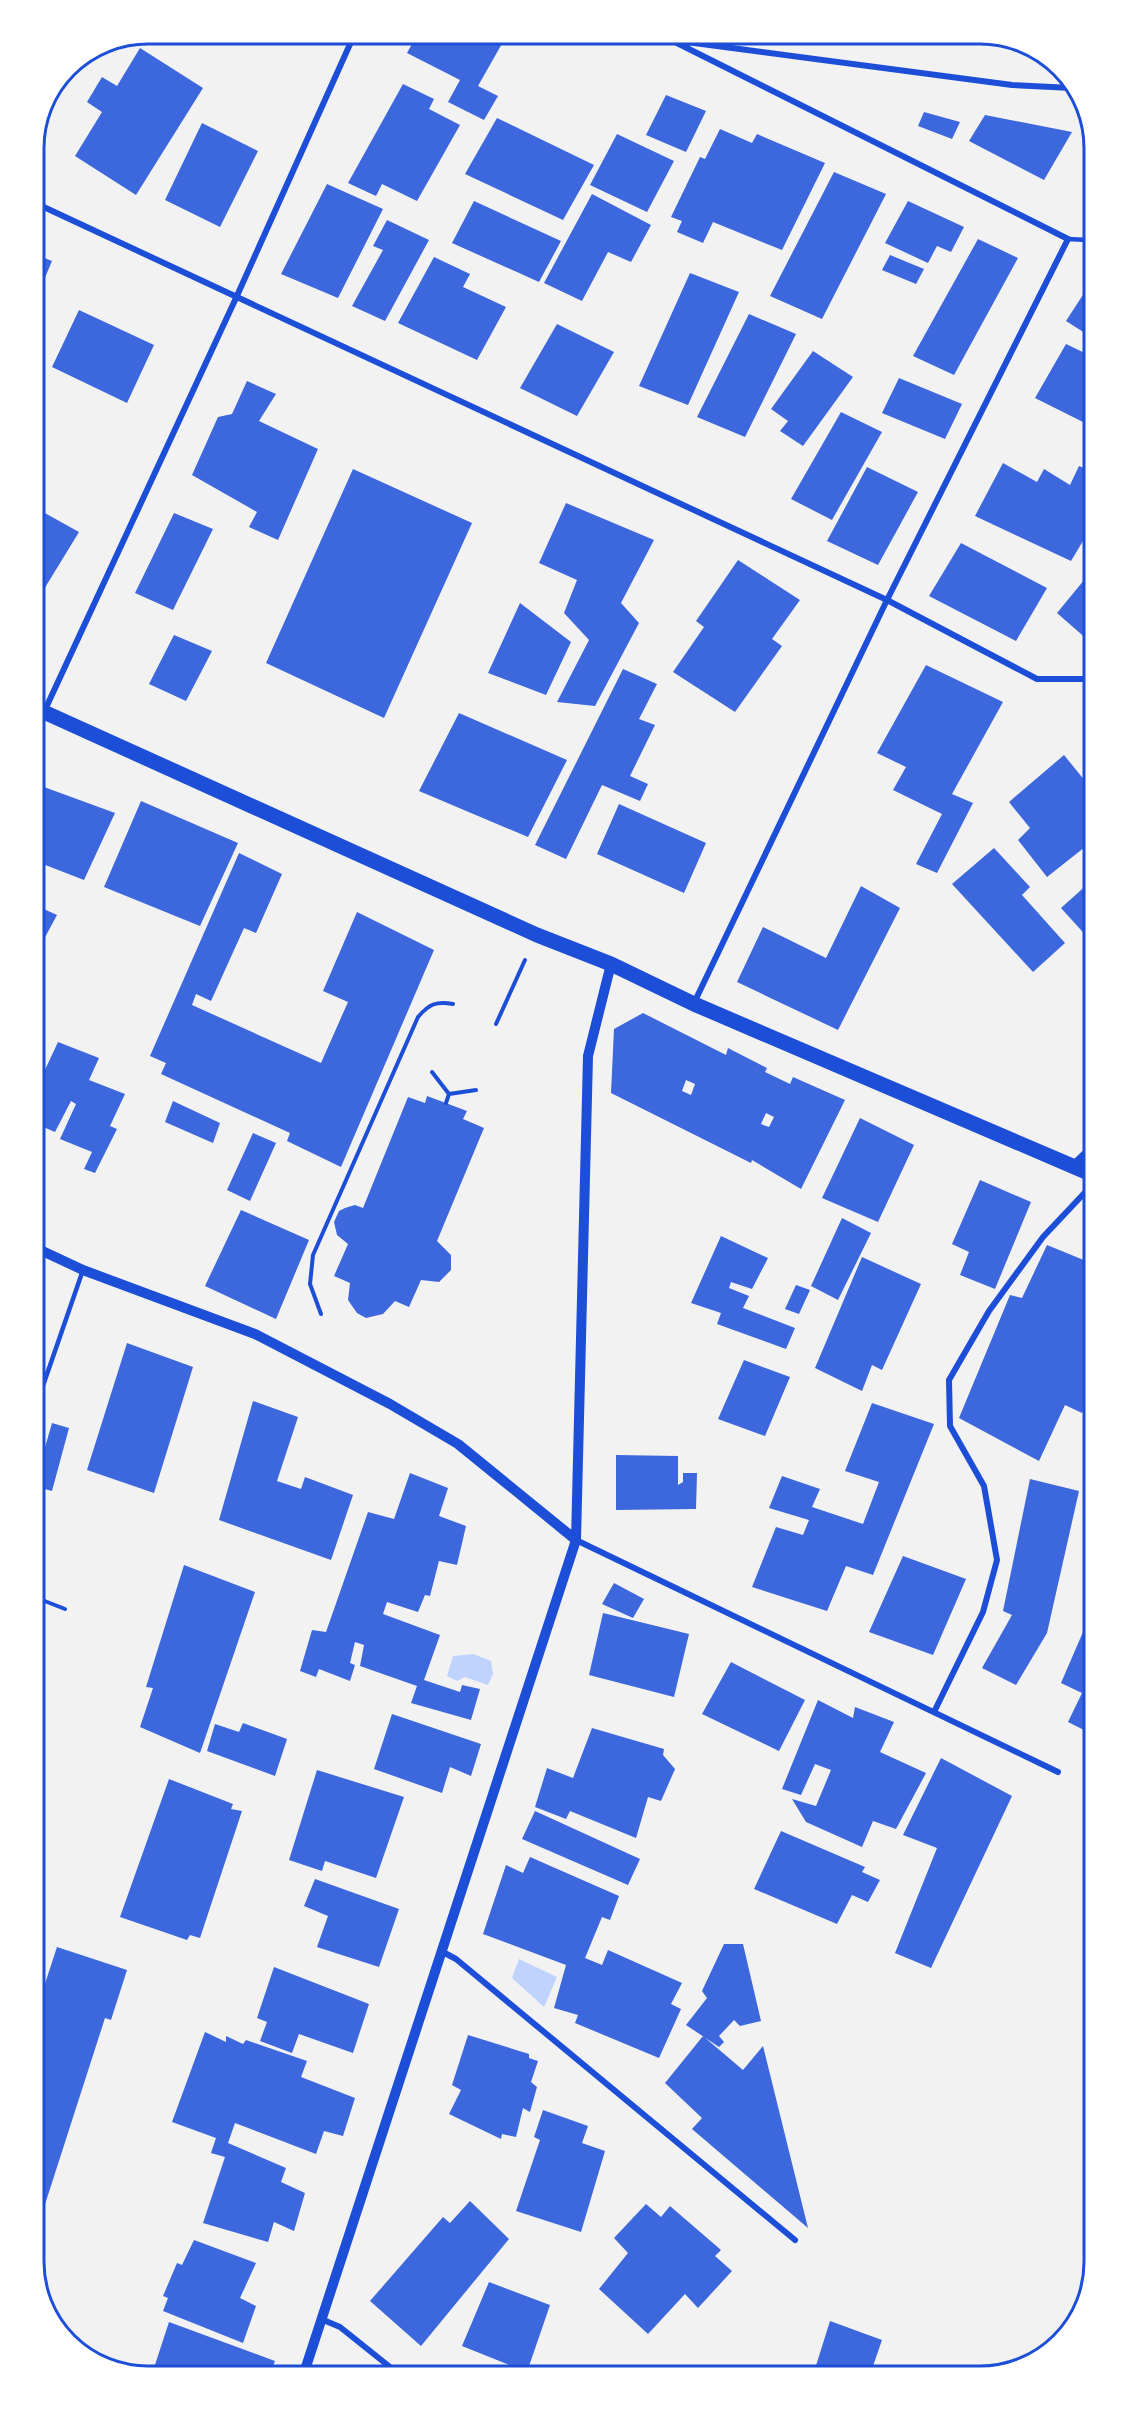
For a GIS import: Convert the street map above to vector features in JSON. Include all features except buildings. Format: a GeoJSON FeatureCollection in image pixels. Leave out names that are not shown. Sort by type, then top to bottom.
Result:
{"type":"FeatureCollection","features":[{"type":"Feature","properties":{"kind":"main road"},"geometry":{"type":"LineString","coordinates":[[44,713],[537,935],[611,964],[694,1004],[1084,1171]]}},
{"type":"Feature","properties":{"kind":"street"},"geometry":{"type":"LineString","coordinates":[[44,703],[236,298],[350,44]]}},
{"type":"Feature","properties":{"kind":"street"},"geometry":{"type":"LineString","coordinates":[[688,44],[1068,239],[887,600],[694,1004]]}},
{"type":"Feature","properties":{"kind":"street"},"geometry":{"type":"LineString","coordinates":[[723,44],[1012,85],[1064,88]]}},
{"type":"Feature","properties":{"kind":"street"},"geometry":{"type":"LineString","coordinates":[[44,207],[887,600],[1037,679],[1084,679]]}},
{"type":"Feature","properties":{"kind":"street"},"geometry":{"type":"LineString","coordinates":[[306,2366],[576,1540],[588,1056],[611,964]]}},
{"type":"Feature","properties":{"kind":"street"},"geometry":{"type":"LineString","coordinates":[[1074,1166],[1084,1157]]}},
{"type":"Feature","properties":{"kind":"street"},"geometry":{"type":"LineString","coordinates":[[934,1712],[984,1611],[997,1560],[984,1486],[950,1426],[949,1380],[989,1311],[1043,1237],[1084,1193]]}},
{"type":"Feature","properties":{"kind":"street"},"geometry":{"type":"LineString","coordinates":[[44,1252],[83,1270],[255,1334],[390,1404],[458,1444],[576,1540],[1058,1772]]}},
{"type":"Feature","properties":{"kind":"street"},"geometry":{"type":"LineString","coordinates":[[440,1951],[456,1959],[795,2240]]}},
{"type":"Feature","properties":{"kind":"street"},"geometry":{"type":"LineString","coordinates":[[321,2319],[340,2327],[389,2366]]}},
{"type":"Feature","properties":{"kind":"lane"},"geometry":{"type":"LineString","coordinates":[[1068,239],[1084,240]]}},
{"type":"Feature","properties":{"kind":"lane"},"geometry":{"type":"LineString","coordinates":[[44,1383],[83,1270]]}},
{"type":"Feature","properties":{"kind":"path"},"geometry":{"type":"LineString","coordinates":[[496,1024],[537,935]]}},
{"type":"Feature","properties":{"kind":"path"},"geometry":{"type":"LineString","coordinates":[[321,1314],[310,1284],[313,1255],[418,1017],[426,1006],[439,1002],[453,1004]]}},
{"type":"Feature","properties":{"kind":"path"},"geometry":{"type":"LineString","coordinates":[[432,1072],[448,1094],[446,1103]]}},
{"type":"Feature","properties":{"kind":"path"},"geometry":{"type":"LineString","coordinates":[[448,1094],[476,1090]]}},
{"type":"Feature","properties":{"kind":"path"},"geometry":{"type":"LineString","coordinates":[[44,1602],[65,1610]]}},
{"type":"Feature","properties":{"kind":"water"},"geometry":{"type":"Polygon","coordinates":[[[473,1654],[491,1661],[493,1674],[488,1685],[465,1677],[457,1681],[447,1676],[453,1656],[473,1654]]]}},
{"type":"Feature","properties":{"kind":"water"},"geometry":{"type":"Polygon","coordinates":[[[519,1959],[557,1977],[544,2007],[512,1978],[519,1959]]]}}]}
